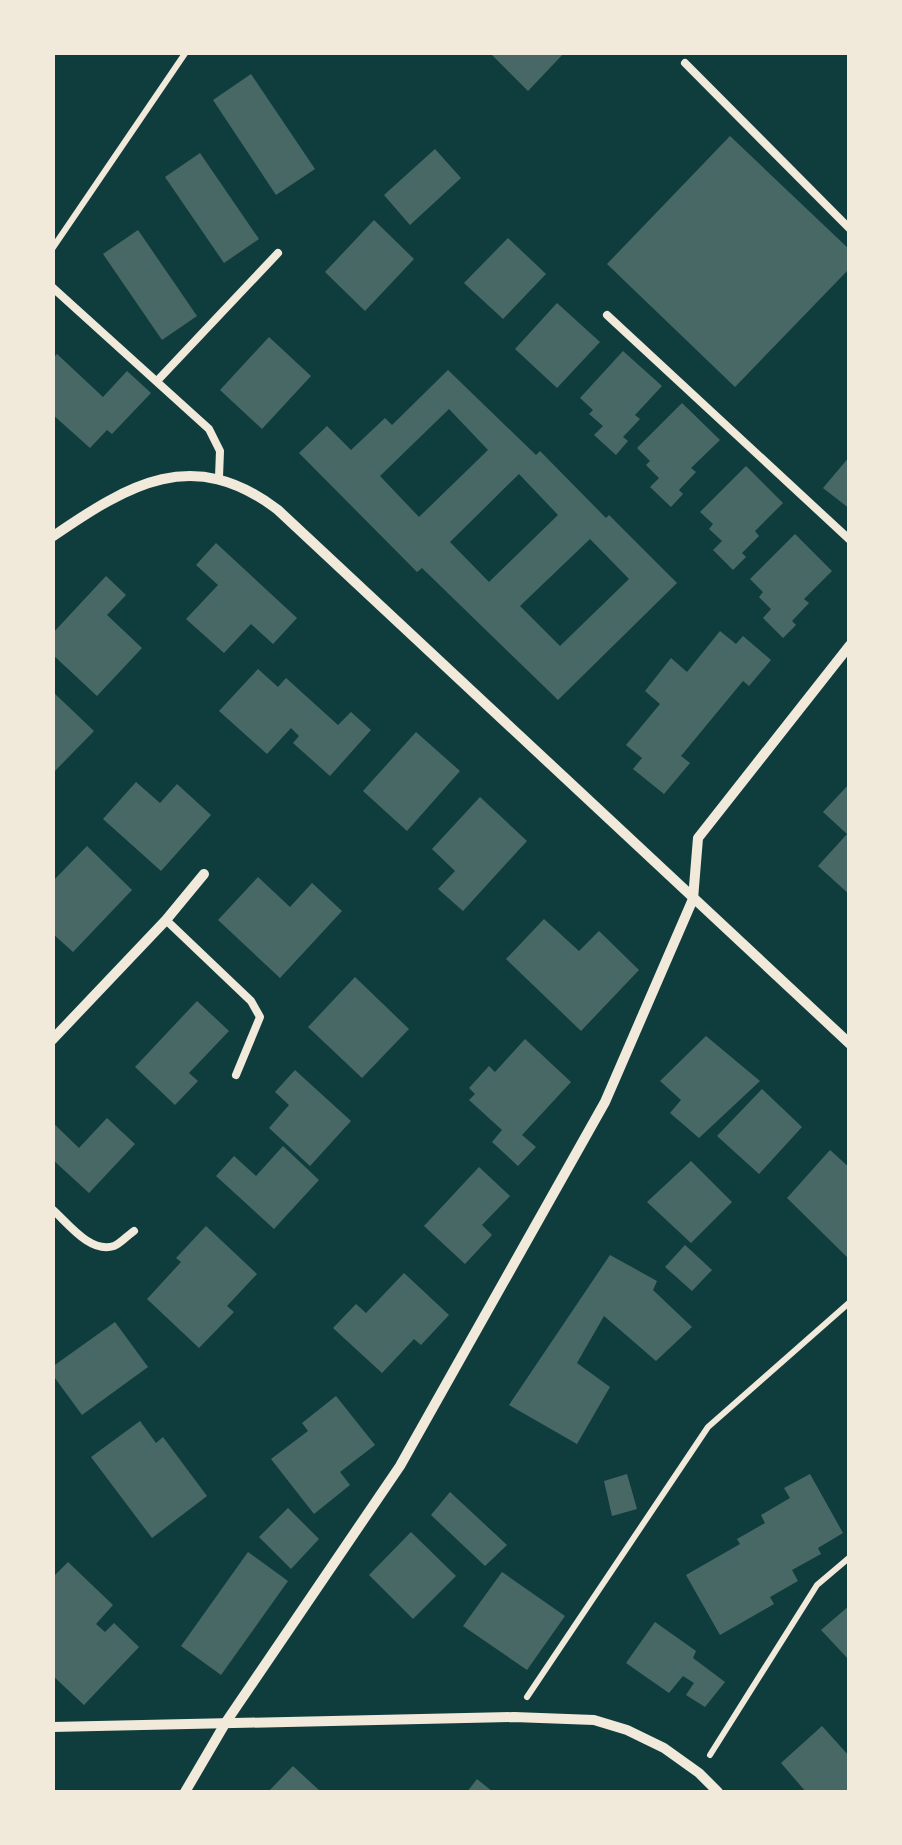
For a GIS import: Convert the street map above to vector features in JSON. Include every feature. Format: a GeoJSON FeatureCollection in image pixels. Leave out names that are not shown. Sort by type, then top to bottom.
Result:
{"type":"FeatureCollection","features":[{"type":"Feature","properties":{"kind":"street"},"geometry":{"type":"LineString","coordinates":[[52,538],[113,497],[146,483],[181,477],[219,477],[255,492],[850,1044]]}},
{"type":"Feature","properties":{"kind":"street"},"geometry":{"type":"LineString","coordinates":[[185,1792],[226,1722],[410,1448],[605,1102],[693,899],[698,838],[850,645]]}},
{"type":"Feature","properties":{"kind":"street"},"geometry":{"type":"LineString","coordinates":[[52,1040],[166,920],[204,874]]}},
{"type":"Feature","properties":{"kind":"street"},"geometry":{"type":"LineString","coordinates":[[52,1727],[514,1717],[594,1720],[664,1748],[718,1792]]}},
{"type":"Feature","properties":{"kind":"lane"},"geometry":{"type":"LineString","coordinates":[[685,63],[850,229]]}},
{"type":"Feature","properties":{"kind":"lane"},"geometry":{"type":"LineString","coordinates":[[157,382],[278,254]]}},
{"type":"Feature","properties":{"kind":"lane"},"geometry":{"type":"LineString","coordinates":[[52,287],[208,429],[220,452],[219,477]]}},
{"type":"Feature","properties":{"kind":"lane"},"geometry":{"type":"LineString","coordinates":[[607,315],[850,540]]}},
{"type":"Feature","properties":{"kind":"lane"},"geometry":{"type":"LineString","coordinates":[[166,920],[251,1001],[260,1018],[236,1075]]}},
{"type":"Feature","properties":{"kind":"lane"},"geometry":{"type":"LineString","coordinates":[[52,1209],[85,1240],[101,1246],[114,1246],[134,1231]]}},
{"type":"Feature","properties":{"kind":"path"},"geometry":{"type":"LineString","coordinates":[[52,248],[186,52]]}},
{"type":"Feature","properties":{"kind":"path"},"geometry":{"type":"LineString","coordinates":[[514,1717],[708,1427],[850,1302]]}},
{"type":"Feature","properties":{"kind":"path"},"geometry":{"type":"LineString","coordinates":[[699,1773],[817,1585],[850,1557]]}},
{"type":"Feature","properties":{"kind":"building"},"geometry":{"type":"Polygon","coordinates":[[[489,52],[565,52],[528,91],[489,52]]]}},
{"type":"Feature","properties":{"kind":"building"},"geometry":{"type":"Polygon","coordinates":[[[251,74],[315,169],[276,195],[213,100],[251,74]]]}},
{"type":"Feature","properties":{"kind":"building"},"geometry":{"type":"Polygon","coordinates":[[[730,136],[850,250],[850,268],[735,387],[607,264],[730,136]]]}},
{"type":"Feature","properties":{"kind":"building"},"geometry":{"type":"Polygon","coordinates":[[[435,149],[461,178],[410,225],[384,195],[435,149]]]}},
{"type":"Feature","properties":{"kind":"building"},"geometry":{"type":"Polygon","coordinates":[[[200,153],[259,239],[224,263],[165,177],[200,153]]]}},
{"type":"Feature","properties":{"kind":"building"},"geometry":{"type":"Polygon","coordinates":[[[374,220],[414,259],[365,311],[325,272],[374,220]]]}},
{"type":"Feature","properties":{"kind":"building"},"geometry":{"type":"Polygon","coordinates":[[[138,230],[197,316],[162,340],[103,254],[138,230]]]}},
{"type":"Feature","properties":{"kind":"building"},"geometry":{"type":"Polygon","coordinates":[[[508,238],[546,274],[503,319],[464,283],[508,238]]]}},
{"type":"Feature","properties":{"kind":"building"},"geometry":{"type":"Polygon","coordinates":[[[557,303],[600,342],[557,388],[515,349],[557,303]]]}},
{"type":"Feature","properties":{"kind":"building"},"geometry":{"type":"Polygon","coordinates":[[[269,337],[311,376],[262,429],[220,390],[269,337]]]}},
{"type":"Feature","properties":{"kind":"building"},"geometry":{"type":"Polygon","coordinates":[[[623,351],[662,386],[635,415],[640,419],[623,437],[628,441],[616,455],[594,435],[603,426],[589,414],[593,410],[580,398],[623,351]]]}},
{"type":"Feature","properties":{"kind":"building"},"geometry":{"type":"Polygon","coordinates":[[[57,354],[103,397],[127,371],[151,393],[112,434],[107,430],[90,448],[52,414],[52,359],[57,354]]]}},
{"type":"Feature","properties":{"kind":"building"},"geometry":{"type":"Polygon","coordinates":[[[448,370],[536,455],[540,451],[606,518],[609,515],[677,583],[558,700],[422,568],[417,572],[299,453],[327,426],[351,450],[385,418],[392,425],[448,370]],[[449,409],[380,476],[419,517],[488,450],[449,409]],[[519,474],[450,542],[489,582],[558,515],[519,474]],[[590,539],[520,606],[560,646],[629,579],[590,539]]]}},
{"type":"Feature","properties":{"kind":"building"},"geometry":{"type":"Polygon","coordinates":[[[682,403],[720,440],[691,468],[696,472],[679,490],[683,494],[671,507],[650,487],[659,478],[637,448],[682,403]]]}},
{"type":"Feature","properties":{"kind":"building"},"geometry":{"type":"Polygon","coordinates":[[[850,456],[850,509],[823,488],[850,456]]]}},
{"type":"Feature","properties":{"kind":"building"},"geometry":{"type":"Polygon","coordinates":[[[746,466],[783,503],[755,531],[759,536],[742,553],[746,557],[733,570],[713,550],[722,541],[709,529],[713,524],[700,512],[746,466]]]}},
{"type":"Feature","properties":{"kind":"building"},"geometry":{"type":"Polygon","coordinates":[[[795,534],[832,571],[804,599],[809,603],[783,638],[763,618],[771,609],[759,597],[763,592],[750,579],[795,534]]]}},
{"type":"Feature","properties":{"kind":"building"},"geometry":{"type":"Polygon","coordinates":[[[216,543],[297,618],[273,644],[251,624],[224,653],[186,619],[218,585],[196,565],[216,543]]]}},
{"type":"Feature","properties":{"kind":"building"},"geometry":{"type":"Polygon","coordinates":[[[106,576],[126,595],[107,615],[142,648],[97,696],[52,654],[52,634],[106,576]]]}},
{"type":"Feature","properties":{"kind":"building"},"geometry":{"type":"Polygon","coordinates":[[[720,631],[736,644],[743,636],[771,660],[749,686],[743,681],[681,756],[690,763],[664,794],[633,769],[642,758],[626,745],[660,704],[645,691],[671,658],[687,672],[720,631]]]}},
{"type":"Feature","properties":{"kind":"building"},"geometry":{"type":"Polygon","coordinates":[[[258,669],[278,687],[286,678],[338,725],[351,712],[371,730],[330,776],[293,743],[299,736],[291,728],[267,754],[219,711],[258,669]]]}},
{"type":"Feature","properties":{"kind":"building"},"geometry":{"type":"Polygon","coordinates":[[[52,691],[94,731],[52,774],[52,691]]]}},
{"type":"Feature","properties":{"kind":"building"},"geometry":{"type":"Polygon","coordinates":[[[416,732],[460,771],[407,831],[363,791],[416,732]]]}},
{"type":"Feature","properties":{"kind":"building"},"geometry":{"type":"Polygon","coordinates":[[[136,782],[160,803],[177,784],[211,815],[161,871],[103,819],[136,782]]]}},
{"type":"Feature","properties":{"kind":"building"},"geometry":{"type":"Polygon","coordinates":[[[850,783],[850,895],[818,866],[847,834],[823,812],[850,783]]]}},
{"type":"Feature","properties":{"kind":"building"},"geometry":{"type":"Polygon","coordinates":[[[480,797],[527,841],[463,911],[438,889],[455,871],[432,849],[480,797]]]}},
{"type":"Feature","properties":{"kind":"building"},"geometry":{"type":"Polygon","coordinates":[[[87,846],[132,890],[73,952],[52,933],[52,882],[87,846]]]}},
{"type":"Feature","properties":{"kind":"building"},"geometry":{"type":"Polygon","coordinates":[[[258,877],[290,907],[312,883],[342,911],[280,978],[218,920],[258,877]]]}},
{"type":"Feature","properties":{"kind":"building"},"geometry":{"type":"Polygon","coordinates":[[[544,919],[579,951],[599,931],[639,970],[581,1031],[506,959],[544,919]]]}},
{"type":"Feature","properties":{"kind":"building"},"geometry":{"type":"Polygon","coordinates":[[[355,977],[409,1029],[362,1078],[308,1027],[355,977]]]}},
{"type":"Feature","properties":{"kind":"building"},"geometry":{"type":"Polygon","coordinates":[[[197,1001],[229,1031],[189,1073],[198,1081],[175,1105],[135,1067],[197,1001]]]}},
{"type":"Feature","properties":{"kind":"building"},"geometry":{"type":"Polygon","coordinates":[[[706,1036],[760,1081],[699,1138],[670,1113],[681,1100],[660,1081],[706,1036]]]}},
{"type":"Feature","properties":{"kind":"building"},"geometry":{"type":"Polygon","coordinates":[[[525,1039],[571,1082],[522,1135],[536,1147],[518,1166],[492,1142],[502,1130],[469,1100],[475,1094],[469,1088],[489,1066],[495,1072],[525,1039]]]}},
{"type":"Feature","properties":{"kind":"building"},"geometry":{"type":"Polygon","coordinates":[[[295,1070],[351,1121],[310,1166],[269,1128],[289,1105],[275,1092],[295,1070]]]}},
{"type":"Feature","properties":{"kind":"building"},"geometry":{"type":"Polygon","coordinates":[[[762,1089],[802,1127],[759,1174],[717,1136],[762,1089]]]}},
{"type":"Feature","properties":{"kind":"building"},"geometry":{"type":"Polygon","coordinates":[[[107,1118],[135,1144],[89,1193],[52,1159],[52,1122],[79,1148],[107,1118]]]}},
{"type":"Feature","properties":{"kind":"building"},"geometry":{"type":"Polygon","coordinates":[[[283,1146],[319,1180],[274,1229],[216,1176],[234,1156],[256,1176],[283,1146]]]}},
{"type":"Feature","properties":{"kind":"building"},"geometry":{"type":"Polygon","coordinates":[[[830,1150],[850,1168],[850,1260],[787,1198],[830,1150]]]}},
{"type":"Feature","properties":{"kind":"building"},"geometry":{"type":"Polygon","coordinates":[[[691,1161],[732,1202],[691,1243],[647,1202],[691,1161]]]}},
{"type":"Feature","properties":{"kind":"building"},"geometry":{"type":"Polygon","coordinates":[[[479,1167],[510,1196],[482,1225],[492,1235],[465,1264],[424,1226],[479,1167]]]}},
{"type":"Feature","properties":{"kind":"building"},"geometry":{"type":"Polygon","coordinates":[[[206,1226],[257,1274],[227,1306],[234,1312],[199,1348],[147,1299],[181,1262],[176,1258],[206,1226]]]}},
{"type":"Feature","properties":{"kind":"building"},"geometry":{"type":"Polygon","coordinates":[[[685,1245],[712,1270],[692,1291],[665,1267],[685,1245]]]}},
{"type":"Feature","properties":{"kind":"building"},"geometry":{"type":"Polygon","coordinates":[[[610,1255],[657,1281],[653,1290],[692,1327],[656,1361],[604,1316],[577,1363],[610,1387],[577,1444],[509,1405],[610,1255]]]}},
{"type":"Feature","properties":{"kind":"building"},"geometry":{"type":"Polygon","coordinates":[[[404,1273],[449,1315],[421,1345],[414,1339],[382,1373],[333,1328],[356,1304],[366,1313],[404,1273]]]}},
{"type":"Feature","properties":{"kind":"building"},"geometry":{"type":"Polygon","coordinates":[[[115,1322],[148,1367],[82,1415],[52,1374],[52,1367],[115,1322]]]}},
{"type":"Feature","properties":{"kind":"building"},"geometry":{"type":"Polygon","coordinates":[[[336,1396],[375,1445],[340,1472],[350,1485],[314,1514],[271,1459],[308,1431],[302,1423],[336,1396]]]}},
{"type":"Feature","properties":{"kind":"building"},"geometry":{"type":"Polygon","coordinates":[[[140,1421],[156,1443],[163,1437],[207,1496],[152,1538],[91,1457],[140,1421]]]}},
{"type":"Feature","properties":{"kind":"building"},"geometry":{"type":"Polygon","coordinates":[[[627,1474],[637,1509],[612,1516],[604,1481],[627,1474]]]}},
{"type":"Feature","properties":{"kind":"building"},"geometry":{"type":"Polygon","coordinates":[[[810,1474],[843,1533],[818,1548],[821,1554],[792,1570],[798,1581],[770,1597],[774,1604],[720,1635],[686,1575],[740,1544],[737,1539],[765,1523],[761,1515],[790,1498],[784,1488],[810,1474]]]}},
{"type":"Feature","properties":{"kind":"building"},"geometry":{"type":"Polygon","coordinates":[[[450,1492],[507,1545],[485,1566],[431,1515],[450,1492]]]}},
{"type":"Feature","properties":{"kind":"building"},"geometry":{"type":"Polygon","coordinates":[[[288,1508],[319,1539],[291,1569],[259,1537],[288,1508]]]}},
{"type":"Feature","properties":{"kind":"building"},"geometry":{"type":"Polygon","coordinates":[[[411,1532],[456,1576],[413,1619],[369,1575],[411,1532]]]}},
{"type":"Feature","properties":{"kind":"building"},"geometry":{"type":"Polygon","coordinates":[[[248,1552],[288,1581],[221,1675],[181,1646],[248,1552]]]}},
{"type":"Feature","properties":{"kind":"building"},"geometry":{"type":"Polygon","coordinates":[[[68,1562],[113,1605],[96,1624],[105,1632],[114,1623],[139,1647],[84,1705],[52,1675],[52,1578],[68,1562]]]}},
{"type":"Feature","properties":{"kind":"building"},"geometry":{"type":"Polygon","coordinates":[[[502,1572],[565,1616],[527,1670],[463,1626],[502,1572]]]}},
{"type":"Feature","properties":{"kind":"building"},"geometry":{"type":"Polygon","coordinates":[[[850,1605],[850,1661],[821,1630],[850,1605]]]}},
{"type":"Feature","properties":{"kind":"building"},"geometry":{"type":"Polygon","coordinates":[[[655,1622],[696,1651],[693,1658],[725,1682],[705,1707],[686,1695],[694,1683],[683,1676],[669,1693],[626,1663],[655,1622]]]}},
{"type":"Feature","properties":{"kind":"building"},"geometry":{"type":"Polygon","coordinates":[[[822,1726],[850,1757],[850,1792],[806,1792],[781,1763],[822,1726]]]}},
{"type":"Feature","properties":{"kind":"building"},"geometry":{"type":"Polygon","coordinates":[[[293,1766],[321,1792],[268,1792],[293,1766]]]}},
{"type":"Feature","properties":{"kind":"building"},"geometry":{"type":"Polygon","coordinates":[[[477,1779],[493,1792],[467,1792],[477,1779]]]}}]}
